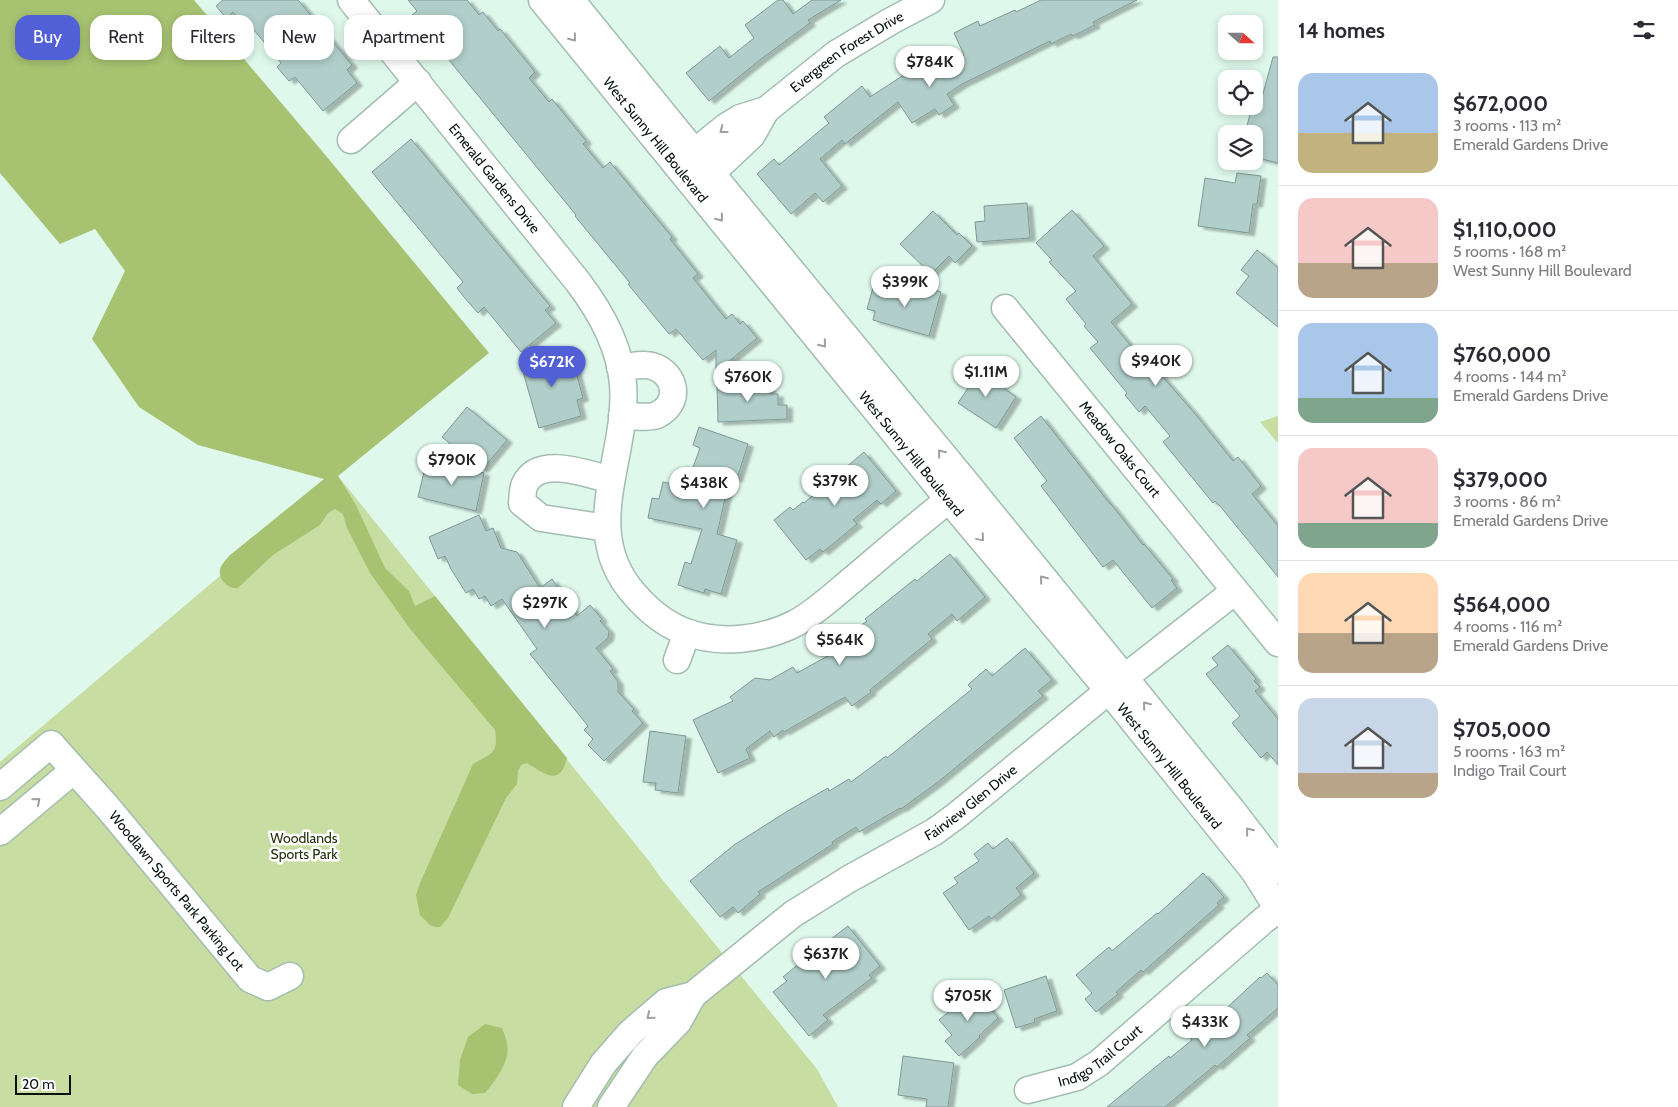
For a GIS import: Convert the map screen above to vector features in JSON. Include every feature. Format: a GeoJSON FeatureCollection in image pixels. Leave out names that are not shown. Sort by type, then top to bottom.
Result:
{"type":"FeatureCollection","features":[{"type":"Feature","properties":{"kind":"street","name":"Emerald Gardens Drive"},"geometry":{"type":"LineString","coordinates":[[351,0],[590,297],[612,339],[623,384],[619,444],[608,501],[608,544],[615,564],[626,585],[641,602],[660,618],[687,633],[713,639],[750,639],[795,624],[817,609],[959,492]]}},
{"type":"Feature","properties":{"kind":"street","name":"West Sunny Hill Boulevard"},"geometry":{"type":"LineString","coordinates":[[542,0],[704,180],[1116,684],[1254,871],[1278,909]]}},
{"type":"Feature","properties":{"kind":"street","name":"West Sunny Hill Boulevard"},"geometry":{"type":"LineString","coordinates":[[571,0],[686,159]]}},
{"type":"Feature","properties":{"kind":"street","name":"Evergreen Forest Drive"},"geometry":{"type":"LineString","coordinates":[[686,159],[740,118],[766,110],[836,54],[891,21],[931,0]]}},
{"type":"Feature","properties":{"kind":"street"},"geometry":{"type":"LineString","coordinates":[[351,140],[418,82]]}},
{"type":"Feature","properties":{"kind":"street","name":"Evergreen Forest Drive"},"geometry":{"type":"LineString","coordinates":[[704,180],[752,135],[766,110]]}},
{"type":"Feature","properties":{"kind":"street","name":"Meadow Oaks Court"},"geometry":{"type":"LineString","coordinates":[[1004,308],[1278,643]]}},
{"type":"Feature","properties":{"kind":"street"},"geometry":{"type":"LineString","coordinates":[[620,367],[650,365],[665,372],[671,381],[674,395],[667,409],[655,416],[622,416]]}},
{"type":"Feature","properties":{"kind":"street"},"geometry":{"type":"LineString","coordinates":[[607,528],[541,518],[522,503],[524,486],[532,474],[540,470],[564,468],[611,480]]}},
{"type":"Feature","properties":{"kind":"street","name":"Fairview Glen Drive"},"geometry":{"type":"LineString","coordinates":[[611,1107],[645,1056],[678,1022],[693,995],[794,914],[849,879],[934,832],[956,816],[1116,684],[1234,591]]}},
{"type":"Feature","properties":{"kind":"street"},"geometry":{"type":"LineString","coordinates":[[676,660],[687,633]]}},
{"type":"Feature","properties":{"kind":"street","name":"West Sunny Hill Boulevard"},"geometry":{"type":"LineString","coordinates":[[1116,684],[1232,810],[1278,870]]}},
{"type":"Feature","properties":{"kind":"street"},"geometry":{"type":"LineString","coordinates":[[0,787],[51,744],[74,770],[0,832]]}},
{"type":"Feature","properties":{"kind":"street","name":"Woodlawn Sports Park Parking Lot"},"geometry":{"type":"LineString","coordinates":[[74,770],[250,979],[268,987],[290,976]]}},
{"type":"Feature","properties":{"kind":"street","name":"Indigo Trail Court"},"geometry":{"type":"LineString","coordinates":[[1028,1090],[1077,1077],[1099,1063],[1278,909]]}},
{"type":"Feature","properties":{"kind":"street","name":"Fairview Glen Drive"},"geometry":{"type":"LineString","coordinates":[[576,1107],[603,1064],[630,1033],[666,1002],[693,995]]}},
{"type":"Feature","properties":{"kind":"green space"},"geometry":{"type":"Polygon","coordinates":[[[0,0],[194,0],[207,15],[172,15],[172,60],[245,60],[489,353],[338,476],[356,505],[385,568],[409,591],[415,606],[435,596],[567,758],[564,767],[556,775],[545,774],[527,763],[521,765],[518,771],[517,784],[506,798],[448,918],[440,927],[430,925],[420,915],[416,895],[473,764],[489,755],[495,748],[495,730],[411,630],[370,573],[347,528],[343,514],[335,509],[328,513],[320,525],[273,555],[238,588],[228,586],[222,580],[220,573],[222,564],[229,556],[324,479],[198,445],[139,407],[92,339],[125,271],[95,229],[60,244],[0,173],[0,0]]]}},
{"type":"Feature","properties":{"kind":"green space"},"geometry":{"type":"Polygon","coordinates":[[[1278,416],[1278,443],[1260,422],[1278,416]]]}},
{"type":"Feature","properties":{"kind":"green space","name":"Woodlands Sports Park"},"geometry":{"type":"Polygon","coordinates":[[[338,476],[817,1069],[838,1107],[0,1107],[0,762],[338,476]]]}},
{"type":"Feature","properties":{"kind":"green space"},"geometry":{"type":"Polygon","coordinates":[[[485,1024],[502,1028],[507,1044],[507,1055],[501,1070],[485,1093],[472,1094],[458,1085],[460,1060],[468,1037],[485,1024]]]}},
{"type":"Feature","properties":{"kind":"building"},"geometry":{"type":"Polygon","coordinates":[[[223,0],[298,0],[310,15],[264,15],[264,42],[254,30],[254,15],[235,15],[233,12],[230,15],[224,15],[216,6],[223,0]]]}},
{"type":"Feature","properties":{"kind":"building"},"geometry":{"type":"Polygon","coordinates":[[[408,0],[467,0],[479,15],[483,12],[498,31],[500,29],[535,72],[529,78],[549,102],[552,99],[586,141],[583,144],[603,168],[610,162],[672,237],[670,239],[698,274],[693,278],[726,319],[732,314],[740,324],[743,321],[757,338],[716,372],[716,350],[703,360],[676,329],[669,334],[628,284],[630,283],[576,215],[449,60],[463,60],[463,15],[412,15],[417,11],[408,0]]]}},
{"type":"Feature","properties":{"kind":"building"},"geometry":{"type":"Polygon","coordinates":[[[778,0],[783,0],[793,14],[812,0],[841,0],[808,20],[810,23],[709,101],[686,73],[720,46],[729,58],[754,38],[745,25],[778,0]]]}},
{"type":"Feature","properties":{"kind":"building"},"geometry":{"type":"Polygon","coordinates":[[[1041,0],[1137,0],[1093,22],[1095,25],[1073,36],[1071,34],[1051,44],[1050,41],[962,84],[947,94],[954,105],[939,115],[935,109],[912,123],[898,102],[845,144],[842,140],[820,159],[842,186],[823,202],[815,193],[791,214],[757,174],[774,159],[779,165],[829,123],[824,117],[862,86],[870,97],[913,69],[907,60],[925,48],[939,72],[964,55],[954,33],[978,21],[980,26],[1041,0]]]}},
{"type":"Feature","properties":{"kind":"building"},"geometry":{"type":"Polygon","coordinates":[[[334,43],[344,55],[344,60],[348,60],[352,65],[347,70],[357,83],[323,111],[295,77],[289,81],[277,67],[281,63],[279,60],[334,60],[334,43]]]}},
{"type":"Feature","properties":{"kind":"building"},"geometry":{"type":"Polygon","coordinates":[[[1273,57],[1278,57],[1278,163],[1263,159],[1263,125],[1247,125],[1250,115],[1263,115],[1263,94],[1273,57]]]}},
{"type":"Feature","properties":{"kind":"building"},"geometry":{"type":"Polygon","coordinates":[[[411,139],[550,306],[545,310],[556,323],[521,352],[484,307],[478,313],[464,297],[457,288],[463,282],[372,172],[411,139]]]}},
{"type":"Feature","properties":{"kind":"building"},"geometry":{"type":"Polygon","coordinates":[[[1237,173],[1261,176],[1257,204],[1253,204],[1249,233],[1198,226],[1205,178],[1235,183],[1237,173]]]}},
{"type":"Feature","properties":{"kind":"building"},"geometry":{"type":"Polygon","coordinates":[[[1027,203],[1030,238],[977,242],[975,222],[985,221],[984,206],[1027,203]]]}},
{"type":"Feature","properties":{"kind":"building"},"geometry":{"type":"Polygon","coordinates":[[[1072,210],[1104,246],[1093,256],[1132,304],[1111,322],[1152,371],[1155,368],[1233,461],[1238,457],[1261,486],[1252,494],[1278,526],[1278,577],[1220,506],[1215,501],[1213,503],[1163,442],[1170,436],[1145,406],[1139,412],[1125,395],[1127,393],[1090,348],[1098,342],[1084,326],[1086,324],[1066,299],[1076,291],[1049,262],[1052,260],[1036,243],[1072,210]]]}},
{"type":"Feature","properties":{"kind":"building"},"geometry":{"type":"Polygon","coordinates":[[[933,211],[957,235],[959,233],[972,246],[955,263],[949,256],[931,274],[900,244],[933,211]]]}},
{"type":"Feature","properties":{"kind":"building"},"geometry":{"type":"Polygon","coordinates":[[[1257,250],[1278,268],[1278,327],[1236,293],[1249,276],[1241,270],[1257,250]]]}},
{"type":"Feature","properties":{"kind":"building"},"geometry":{"type":"Polygon","coordinates":[[[874,284],[918,297],[921,286],[941,292],[929,336],[873,320],[875,311],[867,309],[874,284]]]}},
{"type":"Feature","properties":{"kind":"building"},"geometry":{"type":"Polygon","coordinates":[[[562,349],[567,366],[574,364],[583,398],[577,400],[581,416],[539,428],[520,361],[562,349]]]}},
{"type":"Feature","properties":{"kind":"building"},"geometry":{"type":"Polygon","coordinates":[[[973,366],[1016,397],[996,428],[958,403],[970,385],[963,381],[973,366]]]}},
{"type":"Feature","properties":{"kind":"building"},"geometry":{"type":"Polygon","coordinates":[[[769,382],[770,394],[778,394],[778,405],[787,405],[787,419],[718,422],[717,384],[769,382]]]}},
{"type":"Feature","properties":{"kind":"building"},"geometry":{"type":"Polygon","coordinates":[[[467,407],[507,440],[482,470],[442,437],[467,407]]]}},
{"type":"Feature","properties":{"kind":"building"},"geometry":{"type":"Polygon","coordinates":[[[1041,416],[1143,545],[1173,579],[1171,580],[1177,588],[1152,608],[1113,560],[1103,567],[1041,486],[1047,481],[1014,438],[1041,416]]]}},
{"type":"Feature","properties":{"kind":"building"},"geometry":{"type":"Polygon","coordinates":[[[699,427],[748,444],[737,479],[730,477],[717,534],[737,540],[721,594],[705,589],[704,593],[678,585],[685,562],[691,564],[702,529],[648,518],[652,498],[659,499],[663,482],[686,487],[700,448],[693,445],[699,427]]]}},
{"type":"Feature","properties":{"kind":"building"},"geometry":{"type":"Polygon","coordinates":[[[864,452],[896,491],[881,504],[877,500],[853,520],[857,524],[823,552],[820,549],[806,560],[774,520],[790,507],[793,510],[804,503],[864,452]]]}},
{"type":"Feature","properties":{"kind":"building"},"geometry":{"type":"Polygon","coordinates":[[[434,462],[484,473],[476,511],[418,497],[424,472],[431,474],[434,462]]]}},
{"type":"Feature","properties":{"kind":"building"},"geometry":{"type":"Polygon","coordinates":[[[479,515],[486,531],[493,528],[501,548],[517,552],[540,588],[552,579],[577,616],[590,605],[609,631],[608,638],[596,648],[613,669],[610,671],[618,682],[618,692],[634,709],[632,711],[643,723],[604,761],[588,745],[593,739],[584,730],[588,726],[530,654],[537,649],[502,599],[491,606],[485,596],[479,599],[473,589],[466,593],[445,556],[438,559],[429,537],[479,515]]]}},
{"type":"Feature","properties":{"kind":"building"},"geometry":{"type":"Polygon","coordinates":[[[950,554],[985,597],[957,621],[952,614],[928,634],[932,639],[852,706],[845,697],[784,732],[783,730],[774,737],[770,731],[746,749],[750,758],[718,773],[693,720],[733,701],[730,697],[755,678],[770,680],[793,667],[797,673],[835,652],[831,646],[867,621],[865,619],[950,554]]]}},
{"type":"Feature","properties":{"kind":"building"},"geometry":{"type":"Polygon","coordinates":[[[1228,645],[1256,679],[1254,681],[1260,687],[1255,691],[1278,719],[1278,765],[1267,752],[1261,758],[1232,723],[1240,716],[1206,674],[1218,665],[1212,658],[1228,645]]]}},
{"type":"Feature","properties":{"kind":"building"},"geometry":{"type":"Polygon","coordinates":[[[1025,648],[1052,680],[1038,691],[1043,696],[938,782],[901,809],[859,832],[856,827],[832,842],[833,844],[758,892],[760,894],[738,913],[733,907],[720,917],[690,881],[734,845],[786,812],[828,788],[829,791],[849,779],[851,782],[886,756],[887,758],[972,689],[968,685],[986,669],[992,676],[1025,648]]]}},
{"type":"Feature","properties":{"kind":"building"},"geometry":{"type":"Polygon","coordinates":[[[650,731],[686,736],[678,793],[655,790],[656,783],[643,782],[650,731]]]}},
{"type":"Feature","properties":{"kind":"building"},"geometry":{"type":"Polygon","coordinates":[[[1007,838],[1034,873],[1016,888],[1021,895],[991,919],[989,916],[969,930],[943,893],[958,883],[954,878],[979,861],[974,854],[988,843],[993,849],[1007,838]]]}},
{"type":"Feature","properties":{"kind":"building"},"geometry":{"type":"Polygon","coordinates":[[[1203,873],[1224,897],[1217,903],[1219,905],[1143,972],[1141,970],[1116,992],[1118,994],[1096,1012],[1085,999],[1092,993],[1076,975],[1109,947],[1112,951],[1158,914],[1203,873]]]}},
{"type":"Feature","properties":{"kind":"building"},"geometry":{"type":"Polygon","coordinates":[[[848,926],[880,966],[869,975],[872,978],[823,1015],[828,1020],[809,1036],[773,992],[787,981],[783,977],[806,958],[810,964],[834,942],[831,939],[848,926]]]}},
{"type":"Feature","properties":{"kind":"building"},"geometry":{"type":"Polygon","coordinates":[[[1267,973],[1278,985],[1278,1008],[1247,1035],[1250,1038],[1217,1067],[1215,1065],[1165,1107],[1107,1107],[1169,1056],[1170,1058],[1192,1040],[1189,1036],[1204,1024],[1206,1027],[1260,977],[1267,973]]]}},
{"type":"Feature","properties":{"kind":"building"},"geometry":{"type":"Polygon","coordinates":[[[1046,976],[1057,1011],[1034,1019],[1035,1022],[1016,1028],[1004,990],[1046,976]]]}},
{"type":"Feature","properties":{"kind":"building"},"geometry":{"type":"Polygon","coordinates":[[[974,990],[998,1018],[959,1056],[945,1041],[952,1035],[939,1020],[974,990]]]}},
{"type":"Feature","properties":{"kind":"building"},"geometry":{"type":"Polygon","coordinates":[[[903,1056],[954,1063],[948,1107],[926,1107],[927,1099],[898,1095],[903,1056]]]}}]}
